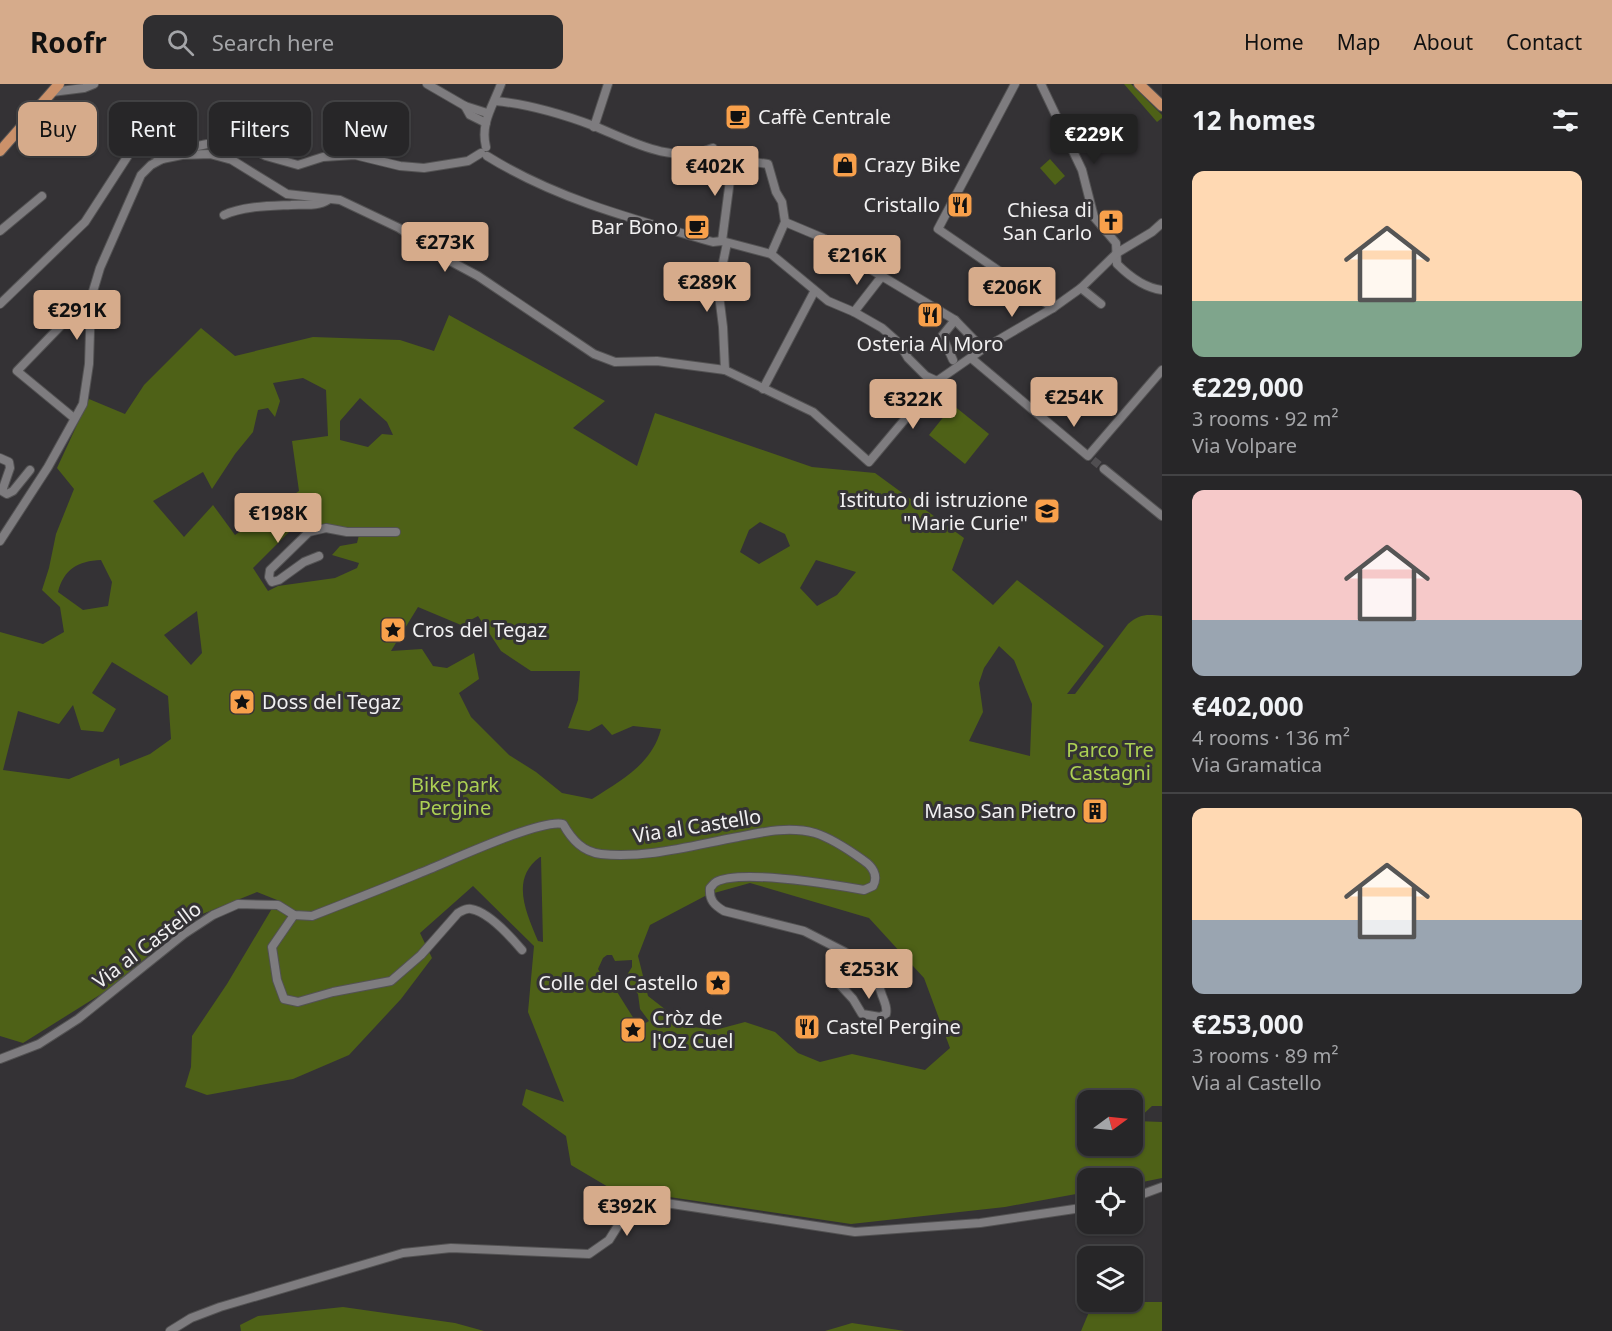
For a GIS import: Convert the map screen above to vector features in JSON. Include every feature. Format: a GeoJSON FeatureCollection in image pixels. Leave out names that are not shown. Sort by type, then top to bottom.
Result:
{"type":"FeatureCollection","features":[{"type":"Feature","properties":{"kind":"main road"},"geometry":{"type":"LineString","coordinates":[[1139,84],[1162,106]]}},
{"type":"Feature","properties":{"kind":"main road"},"geometry":{"type":"LineString","coordinates":[[0,151],[56,88]]}},
{"type":"Feature","properties":{"kind":"street"},"geometry":{"type":"LineString","coordinates":[[56,88],[84,88],[94,84]]}},
{"type":"Feature","properties":{"kind":"street"},"geometry":{"type":"LineString","coordinates":[[427,84],[465,106],[488,113]]}},
{"type":"Feature","properties":{"kind":"street"},"geometry":{"type":"LineString","coordinates":[[485,152],[483,135],[488,113],[501,84]]}},
{"type":"Feature","properties":{"kind":"street"},"geometry":{"type":"LineString","coordinates":[[594,127],[608,84]]}},
{"type":"Feature","properties":{"kind":"street"},"geometry":{"type":"LineString","coordinates":[[1016,84],[938,229],[1053,308]]}},
{"type":"Feature","properties":{"kind":"street"},"geometry":{"type":"LineString","coordinates":[[1041,84],[1082,170],[1094,217],[1116,243],[1117,264],[1127,274],[1155,289],[1162,290]]}},
{"type":"Feature","properties":{"kind":"street"},"geometry":{"type":"LineString","coordinates":[[495,101],[522,105],[594,127],[652,150],[681,153],[713,148]]}},
{"type":"Feature","properties":{"kind":"street"},"geometry":{"type":"LineString","coordinates":[[465,106],[470,115],[486,123]]}},
{"type":"Feature","properties":{"kind":"street"},"geometry":{"type":"LineString","coordinates":[[162,159],[165,153],[197,145],[232,141],[239,142],[266,156],[298,165],[323,158],[355,155],[400,166],[424,168],[468,161],[485,152]]}},
{"type":"Feature","properties":{"kind":"street"},"geometry":{"type":"LineString","coordinates":[[0,304],[85,222],[131,151],[154,152],[162,159]]}},
{"type":"Feature","properties":{"kind":"street"},"geometry":{"type":"LineString","coordinates":[[485,152],[534,182],[591,205],[713,242],[724,242],[771,254],[828,302],[854,312],[891,336],[926,376],[937,381]]}},
{"type":"Feature","properties":{"kind":"street"},"geometry":{"type":"LineString","coordinates":[[0,541],[53,459],[83,404],[89,364],[91,298],[100,268],[141,175],[151,165],[162,159],[182,155],[210,154],[232,160],[287,194],[340,200],[399,228],[439,255],[478,276],[594,354],[615,362],[657,361],[725,370],[813,412],[869,462],[937,381],[983,349],[1053,308],[1081,288],[1117,253],[1135,244],[1162,223]]}},
{"type":"Feature","properties":{"kind":"street"},"geometry":{"type":"LineString","coordinates":[[725,370],[718,287],[733,157]]}},
{"type":"Feature","properties":{"kind":"street"},"geometry":{"type":"LineString","coordinates":[[754,162],[768,165],[776,192],[782,202],[785,222],[771,254]]}},
{"type":"Feature","properties":{"kind":"street"},"geometry":{"type":"LineString","coordinates":[[0,231],[42,196]]}},
{"type":"Feature","properties":{"kind":"street"},"geometry":{"type":"LineString","coordinates":[[224,215],[234,211],[291,205],[321,205],[329,200]]}},
{"type":"Feature","properties":{"kind":"street"},"geometry":{"type":"LineString","coordinates":[[785,222],[823,238],[956,320],[983,349]]}},
{"type":"Feature","properties":{"kind":"street"},"geometry":{"type":"LineString","coordinates":[[854,312],[882,276]]}},
{"type":"Feature","properties":{"kind":"street"},"geometry":{"type":"LineString","coordinates":[[1081,288],[1101,304]]}},
{"type":"Feature","properties":{"kind":"street"},"geometry":{"type":"LineString","coordinates":[[764,389],[814,292]]}},
{"type":"Feature","properties":{"kind":"street"},"geometry":{"type":"LineString","coordinates":[[74,418],[17,371],[76,310],[91,298]]}},
{"type":"Feature","properties":{"kind":"street"},"geometry":{"type":"LineString","coordinates":[[953,360],[942,336],[956,320]]}},
{"type":"Feature","properties":{"kind":"street"},"geometry":{"type":"LineString","coordinates":[[971,358],[1090,458],[1162,370]]}},
{"type":"Feature","properties":{"kind":"street"},"geometry":{"type":"LineString","coordinates":[[0,458],[9,462],[10,468],[2,491],[7,494],[13,491],[30,470]]}},
{"type":"Feature","properties":{"kind":"street"},"geometry":{"type":"LineString","coordinates":[[1104,469],[1162,516]]}},
{"type":"Feature","properties":{"kind":"street"},"geometry":{"type":"LineString","coordinates":[[319,556],[304,562],[279,580],[272,582],[269,577],[270,570],[309,532],[326,528],[347,532],[396,532]]}},
{"type":"Feature","properties":{"kind":"street","name":"Via al Castello"},"geometry":{"type":"LineString","coordinates":[[0,1059],[39,1044],[78,1019],[184,934],[213,915],[238,904],[278,905],[294,915],[312,916],[505,839],[538,827],[554,824],[563,824],[584,849],[600,854],[636,855],[770,831],[794,829],[816,833],[870,865],[876,881],[873,886],[864,890],[760,877],[736,877],[716,882],[710,888],[710,899],[724,911],[804,931],[846,955]]}},
{"type":"Feature","properties":{"kind":"street"},"geometry":{"type":"LineString","coordinates":[[294,915],[272,948],[277,980],[284,999],[298,1002],[333,992],[391,981],[422,955],[458,913],[465,909],[472,909],[501,926],[522,950]]}},
{"type":"Feature","properties":{"kind":"street"},"geometry":{"type":"LineString","coordinates":[[831,975],[853,999],[862,1014],[882,1017],[887,1012],[873,970],[866,963],[846,955]]}},
{"type":"Feature","properties":{"kind":"street"},"geometry":{"type":"LineString","coordinates":[[846,955],[866,963]]}},
{"type":"Feature","properties":{"kind":"street"},"geometry":{"type":"LineString","coordinates":[[1143,1194],[1162,1187]]}},
{"type":"Feature","properties":{"kind":"street"},"geometry":{"type":"LineString","coordinates":[[170,1331],[191,1318],[220,1307],[403,1253],[451,1248],[589,1254],[609,1240],[626,1213],[638,1206],[659,1202],[855,1232],[980,1223],[1077,1209]]}},
{"type":"Feature","properties":{"kind":"green space"},"geometry":{"type":"Polygon","coordinates":[[[1124,84],[1131,84],[1162,115],[1162,118],[1157,122],[1124,84]]]}},
{"type":"Feature","properties":{"kind":"green space"},"geometry":{"type":"Polygon","coordinates":[[[1050,159],[1065,176],[1055,185],[1040,168],[1050,159]]]}},
{"type":"Feature","properties":{"kind":"green space"},"geometry":{"type":"Polygon","coordinates":[[[449,315],[605,401],[573,428],[637,466],[655,413],[812,467],[875,473],[964,538],[952,570],[993,605],[1017,580],[1104,646],[1067,694],[1075,694],[1128,624],[1144,616],[1162,616],[1162,1106],[1152,1106],[1143,1114],[1143,1090],[1077,1090],[1077,1156],[1143,1156],[1143,1121],[1162,1122],[1162,1178],[1143,1182],[1143,1168],[1077,1168],[1077,1194],[1005,1207],[851,1224],[649,1194],[617,1211],[615,1191],[571,1165],[566,1136],[522,1105],[526,1089],[564,1102],[528,1012],[534,946],[473,886],[420,933],[432,958],[401,999],[349,1055],[293,1079],[207,1095],[185,1087],[191,1067],[192,1036],[227,984],[277,900],[257,892],[195,917],[106,991],[23,1043],[0,1036],[0,632],[43,644],[64,632],[60,607],[42,590],[56,534],[74,489],[57,468],[89,399],[125,414],[144,385],[201,328],[235,356],[313,337],[400,340],[434,351],[449,315]],[[303,378],[273,383],[280,401],[275,417],[268,408],[258,410],[253,432],[212,489],[203,472],[153,501],[184,537],[213,505],[235,535],[299,491],[292,441],[328,436],[326,390],[303,378]],[[360,398],[340,421],[340,440],[368,447],[382,434],[393,435],[387,422],[360,398]],[[760,522],[749,530],[740,552],[759,564],[790,546],[785,534],[760,522]],[[343,527],[292,529],[253,568],[268,591],[278,586],[335,578],[357,568],[359,563],[332,555],[340,546],[357,543],[359,535],[343,527]],[[101,560],[85,562],[68,572],[58,592],[83,610],[108,606],[112,582],[101,560]],[[816,560],[800,588],[817,606],[837,595],[856,572],[816,560]],[[418,607],[391,651],[422,649],[433,666],[447,668],[474,653],[479,679],[459,693],[471,717],[509,755],[536,772],[562,793],[592,799],[643,762],[657,741],[661,729],[633,726],[612,735],[602,724],[589,731],[568,728],[578,700],[580,671],[531,671],[501,651],[478,616],[461,625],[418,607]],[[197,611],[164,635],[191,665],[202,653],[197,611]],[[999,646],[984,668],[979,683],[983,712],[969,741],[1030,756],[1032,704],[1014,660],[999,646]],[[112,662],[92,693],[116,709],[103,732],[81,730],[73,705],[59,724],[18,711],[3,770],[69,779],[119,758],[120,766],[150,754],[171,739],[168,696],[112,662]],[[541,857],[525,875],[523,896],[525,907],[538,941],[543,942],[541,857]],[[750,883],[707,895],[650,925],[638,956],[648,996],[679,1020],[693,1027],[715,1030],[745,1022],[775,1032],[798,1053],[820,1062],[852,1054],[925,1070],[950,1048],[924,978],[869,918],[750,883]],[[607,955],[598,969],[614,987],[639,1027],[649,1021],[640,1009],[638,994],[632,987],[622,983],[632,967],[632,960],[615,961],[612,955],[607,955]]]}},
{"type":"Feature","properties":{"kind":"green space"},"geometry":{"type":"Polygon","coordinates":[[[953,405],[989,434],[965,464],[929,435],[953,405]]]}},
{"type":"Feature","properties":{"kind":"green space"},"geometry":{"type":"Polygon","coordinates":[[[1143,1302],[1162,1302],[1162,1331],[1081,1331],[1089,1312],[1143,1312],[1143,1302]]]}},
{"type":"Feature","properties":{"kind":"green space"},"geometry":{"type":"Polygon","coordinates":[[[343,1307],[455,1323],[484,1331],[241,1331],[240,1325],[258,1316],[343,1307]]]}},
{"type":"Feature","properties":{"kind":"green space"},"geometry":{"type":"Polygon","coordinates":[[[852,1323],[905,1331],[825,1331],[852,1323]]]}},
{"type":"Feature","properties":{"kind":"tunnel"},"geometry":{"type":"LineString","coordinates":[[1093,460],[1104,469]]}},
{"type":"Feature","properties":{"kind":"place","name":"Caffè Centrale"},"geometry":{"type":"Point","coordinates":[738,117]}},
{"type":"Feature","properties":{"kind":"place","name":"Crazy Bike"},"geometry":{"type":"Point","coordinates":[845,165]}},
{"type":"Feature","properties":{"kind":"place","name":"Cristallo"},"geometry":{"type":"Point","coordinates":[960,205]}},
{"type":"Feature","properties":{"kind":"place","name":"Chiesa di San Carlo"},"geometry":{"type":"Point","coordinates":[1111,222]}},
{"type":"Feature","properties":{"kind":"place","name":"Bar Bono"},"geometry":{"type":"Point","coordinates":[697,227]}},
{"type":"Feature","properties":{"kind":"place","name":"Osteria Al Moro"},"geometry":{"type":"Point","coordinates":[930,315]}},
{"type":"Feature","properties":{"kind":"place","name":"Istituto di istruzione \"Marie Curie\""},"geometry":{"type":"Point","coordinates":[1047,511]}},
{"type":"Feature","properties":{"kind":"place","name":"Cros del Tegaz"},"geometry":{"type":"Point","coordinates":[393,630]}},
{"type":"Feature","properties":{"kind":"place","name":"Doss del Tegaz"},"geometry":{"type":"Point","coordinates":[242,702]}},
{"type":"Feature","properties":{"kind":"place","name":"Maso San Pietro"},"geometry":{"type":"Point","coordinates":[1095,811]}},
{"type":"Feature","properties":{"kind":"place","name":"Colle del Castello"},"geometry":{"type":"Point","coordinates":[718,983]}},
{"type":"Feature","properties":{"kind":"place","name":"Castel Pergine"},"geometry":{"type":"Point","coordinates":[807,1027]}},
{"type":"Feature","properties":{"kind":"place","name":"Cròz de l'Oz Cuel"},"geometry":{"type":"Point","coordinates":[633,1030]}},
{"type":"Feature","properties":{"kind":"park label","name":"Parco Tre Castagni"},"geometry":{"type":"Point","coordinates":[1110,762]}},
{"type":"Feature","properties":{"kind":"park label","name":"Bike park Pergine"},"geometry":{"type":"Point","coordinates":[455,796]}}]}
